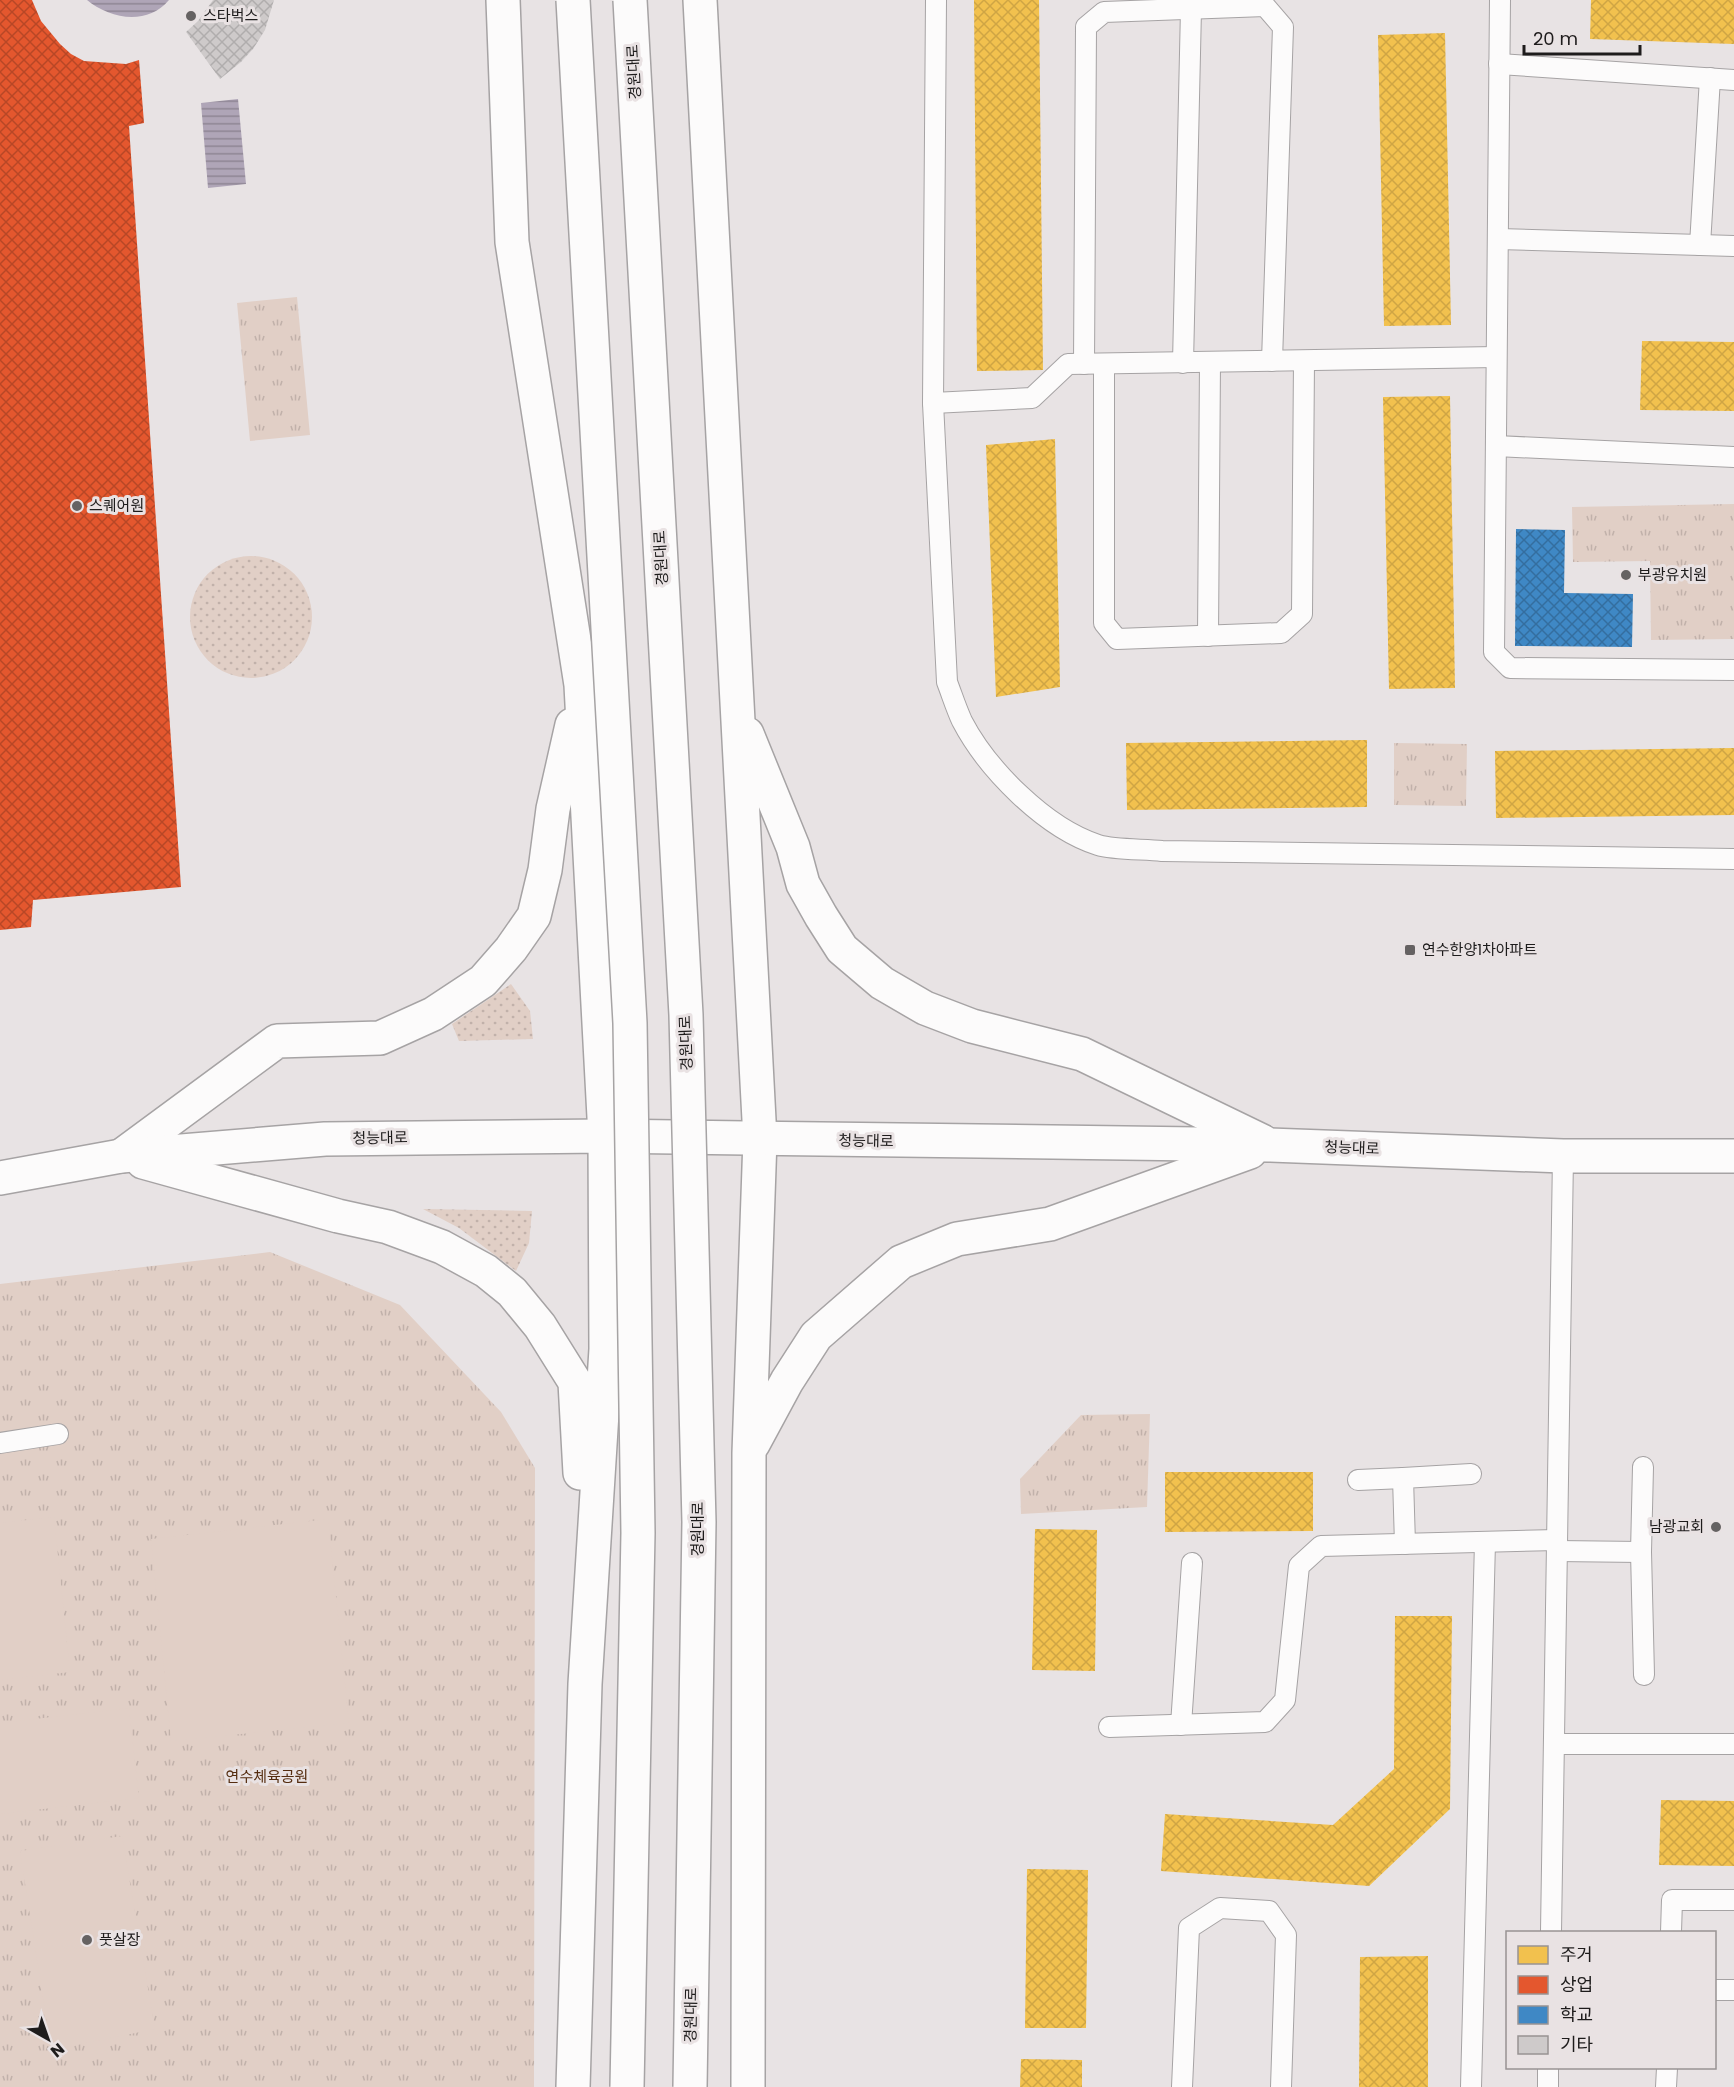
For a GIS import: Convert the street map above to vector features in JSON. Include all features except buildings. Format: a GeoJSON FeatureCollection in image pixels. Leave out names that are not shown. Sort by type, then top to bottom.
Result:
{"type":"FeatureCollection","features":[{"type":"Feature","properties":{"kind":"main road"},"geometry":{"type":"LineString","coordinates":[[503,0],[512,242],[581,685],[605,1136],[606,1349],[585,1683],[573,2087]]}},
{"type":"Feature","properties":{"kind":"main road"},"geometry":{"type":"LineString","coordinates":[[573,0],[630,1023],[638,1533],[627,2087]]}},
{"type":"Feature","properties":{"kind":"main road","name":"경원대로"},"geometry":{"type":"LineString","coordinates":[[630,0],[686,1015],[699,1522],[690,2087]]}},
{"type":"Feature","properties":{"kind":"main road"},"geometry":{"type":"LineString","coordinates":[[700,0],[760,1139],[749,1453],[748,2087]]}},
{"type":"Feature","properties":{"kind":"main road"},"geometry":{"type":"LineString","coordinates":[[121,1156],[277,1041],[380,1038],[433,1014],[483,981],[511,949],[534,916],[545,870],[553,809],[581,685]]}},
{"type":"Feature","properties":{"kind":"main road"},"geometry":{"type":"LineString","coordinates":[[738,712],[793,847],[804,884],[816,908],[842,949],[882,983],[925,1008],[972,1026],[1082,1054],[1269,1145]]}},
{"type":"Feature","properties":{"kind":"main road","name":"청능대로"},"geometry":{"type":"LineString","coordinates":[[0,1178],[121,1156],[325,1138],[605,1136],[1269,1145],[1563,1156],[1734,1156]]}},
{"type":"Feature","properties":{"kind":"main road"},"geometry":{"type":"LineString","coordinates":[[749,1453],[787,1381],[816,1336],[901,1262],[957,1239],[1050,1224],[1269,1145]]}},
{"type":"Feature","properties":{"kind":"main road"},"geometry":{"type":"LineString","coordinates":[[121,1156],[338,1216],[388,1227],[442,1247],[486,1271],[512,1292],[540,1326],[575,1382],[579,1445],[585,1683]]}},
{"type":"Feature","properties":{"kind":"lane"},"geometry":{"type":"LineString","coordinates":[[936,0],[933,403],[947,682],[962,720],[990,765],[1029,803],[1060,827],[1099,845],[1162,851],[1734,859]]}},
{"type":"Feature","properties":{"kind":"lane"},"geometry":{"type":"LineString","coordinates":[[1500,0],[1494,652],[1510,668],[1734,670]]}},
{"type":"Feature","properties":{"kind":"lane"},"geometry":{"type":"LineString","coordinates":[[1084,364],[1086,27],[1104,12],[1265,6],[1283,27],[1272,361]]}},
{"type":"Feature","properties":{"kind":"lane"},"geometry":{"type":"LineString","coordinates":[[1183,363],[1191,9]]}},
{"type":"Feature","properties":{"kind":"lane"},"geometry":{"type":"LineString","coordinates":[[1499,64],[1734,80]]}},
{"type":"Feature","properties":{"kind":"lane"},"geometry":{"type":"LineString","coordinates":[[1700,245],[1710,78]]}},
{"type":"Feature","properties":{"kind":"lane"},"geometry":{"type":"LineString","coordinates":[[1498,239],[1734,246]]}},
{"type":"Feature","properties":{"kind":"lane"},"geometry":{"type":"LineString","coordinates":[[933,403],[1032,398],[1068,364],[1496,357]]}},
{"type":"Feature","properties":{"kind":"lane"},"geometry":{"type":"LineString","coordinates":[[1104,364],[1104,623],[1117,639],[1281,633],[1302,614],[1304,361]]}},
{"type":"Feature","properties":{"kind":"lane"},"geometry":{"type":"LineString","coordinates":[[1208,636],[1210,362]]}},
{"type":"Feature","properties":{"kind":"lane"},"geometry":{"type":"LineString","coordinates":[[1496,446],[1734,457]]}},
{"type":"Feature","properties":{"kind":"lane"},"geometry":{"type":"LineString","coordinates":[[1551,1931],[1563,1156]]}},
{"type":"Feature","properties":{"kind":"lane"},"geometry":{"type":"LineString","coordinates":[[0,1443],[58,1434]]}},
{"type":"Feature","properties":{"kind":"lane"},"geometry":{"type":"LineString","coordinates":[[1643,1467],[1641,1552],[1644,1675]]}},
{"type":"Feature","properties":{"kind":"lane"},"geometry":{"type":"LineString","coordinates":[[1358,1480],[1471,1474]]}},
{"type":"Feature","properties":{"kind":"lane"},"geometry":{"type":"LineString","coordinates":[[1403,1478],[1406,1544]]}},
{"type":"Feature","properties":{"kind":"lane"},"geometry":{"type":"LineString","coordinates":[[1471,2087],[1485,1542]]}},
{"type":"Feature","properties":{"kind":"lane"},"geometry":{"type":"LineString","coordinates":[[1109,1726],[1265,1722],[1285,1700],[1299,1566],[1321,1546],[1485,1542],[1641,1552]]}},
{"type":"Feature","properties":{"kind":"lane"},"geometry":{"type":"LineString","coordinates":[[1181,1725],[1192,1563]]}},
{"type":"Feature","properties":{"kind":"lane"},"geometry":{"type":"LineString","coordinates":[[1554,1744],[1734,1744]]}},
{"type":"Feature","properties":{"kind":"lane"},"geometry":{"type":"LineString","coordinates":[[1671,1931],[1672,1900],[1734,1900]]}},
{"type":"Feature","properties":{"kind":"lane"},"geometry":{"type":"LineString","coordinates":[[1182,2087],[1189,1928],[1220,1908],[1269,1911],[1286,1935],[1281,2087]]}},
{"type":"Feature","properties":{"kind":"lane"},"geometry":{"type":"LineString","coordinates":[[1716,1990],[1734,1990]]}},
{"type":"Feature","properties":{"kind":"lane"},"geometry":{"type":"LineString","coordinates":[[1548,2069],[1548,2087]]}},
{"type":"Feature","properties":{"kind":"lane"},"geometry":{"type":"LineString","coordinates":[[1666,2087],[1667,2069]]}},
{"type":"Feature","properties":{"kind":"green space"},"geometry":{"type":"Polygon","coordinates":[[[297,297],[310,435],[250,441],[237,303],[297,297]]]}},
{"type":"Feature","properties":{"kind":"green space"},"geometry":{"type":"Polygon","coordinates":[[[1734,504],[1734,639],[1651,640],[1650,561],[1573,562],[1572,507],[1734,504]]]}},
{"type":"Feature","properties":{"kind":"green space"},"geometry":{"type":"Polygon","coordinates":[[[251,556],[274,561],[285,566],[294,574],[302,583],[307,594],[312,617],[307,640],[302,651],[294,660],[285,668],[274,673],[251,678],[228,673],[217,668],[208,660],[200,651],[195,640],[190,617],[195,594],[200,583],[208,574],[217,566],[228,561],[251,556]]]}},
{"type":"Feature","properties":{"kind":"green space"},"geometry":{"type":"Polygon","coordinates":[[[1394,743],[1467,744],[1466,806],[1394,805],[1394,743]]]}},
{"type":"Feature","properties":{"kind":"green space"},"geometry":{"type":"Polygon","coordinates":[[[511,984],[530,1011],[533,1039],[459,1041],[452,1024],[511,984]]]}},
{"type":"Feature","properties":{"kind":"green space"},"geometry":{"type":"Polygon","coordinates":[[[423,1209],[532,1211],[529,1243],[516,1271],[459,1228],[423,1209]]]}},
{"type":"Feature","properties":{"kind":"green space","name":"연수체육공원"},"geometry":{"type":"Polygon","coordinates":[[[270,1252],[400,1305],[501,1412],[535,1468],[534,2087],[0,2087],[0,1284],[270,1252]]]}},
{"type":"Feature","properties":{"kind":"green space"},"geometry":{"type":"Polygon","coordinates":[[[1150,1414],[1147,1507],[1021,1514],[1020,1479],[1081,1415],[1150,1414]]]}},
{"type":"Feature","properties":{"kind":"green space"},"geometry":{"type":"Polygon","coordinates":[[[54,1517],[70,1672],[0,1680],[0,1523],[54,1517]]]}},
{"type":"Feature","properties":{"kind":"green space"},"geometry":{"type":"Polygon","coordinates":[[[328,1519],[349,1723],[171,1741],[151,1539],[328,1519]]]}},
{"type":"Feature","properties":{"kind":"green space"},"geometry":{"type":"Polygon","coordinates":[[[129,1708],[139,1798],[0,1814],[0,1723],[129,1708]]]}},
{"type":"Feature","properties":{"kind":"green space","name":"풋살장"},"geometry":{"type":"Polygon","coordinates":[[[122,1836],[155,2029],[51,2050],[20,1851],[122,1836]]]}},
{"type":"Feature","properties":{"kind":"shaded area"},"geometry":{"type":"Polygon","coordinates":[[[87,0],[169,0],[150,14],[128,17],[106,12],[87,0]]]}},
{"type":"Feature","properties":{"kind":"shaded area"},"geometry":{"type":"Polygon","coordinates":[[[238,99],[246,184],[208,188],[201,103],[238,99]]]}},
{"type":"Feature","properties":{"kind":"place","name":"스타벅스"},"geometry":{"type":"Point","coordinates":[191,16]}},
{"type":"Feature","properties":{"kind":"place","name":"스퀘어원"},"geometry":{"type":"Point","coordinates":[77,506]}},
{"type":"Feature","properties":{"kind":"place","name":"부광유치원"},"geometry":{"type":"Point","coordinates":[1626,575]}},
{"type":"Feature","properties":{"kind":"place","name":"연수한양1차아파트"},"geometry":{"type":"Point","coordinates":[1410,950]}},
{"type":"Feature","properties":{"kind":"place","name":"남광교회"},"geometry":{"type":"Point","coordinates":[1716,1527]}},
{"type":"Feature","properties":{"kind":"place","name":"풋살장"},"geometry":{"type":"Point","coordinates":[87,1940]}}]}
